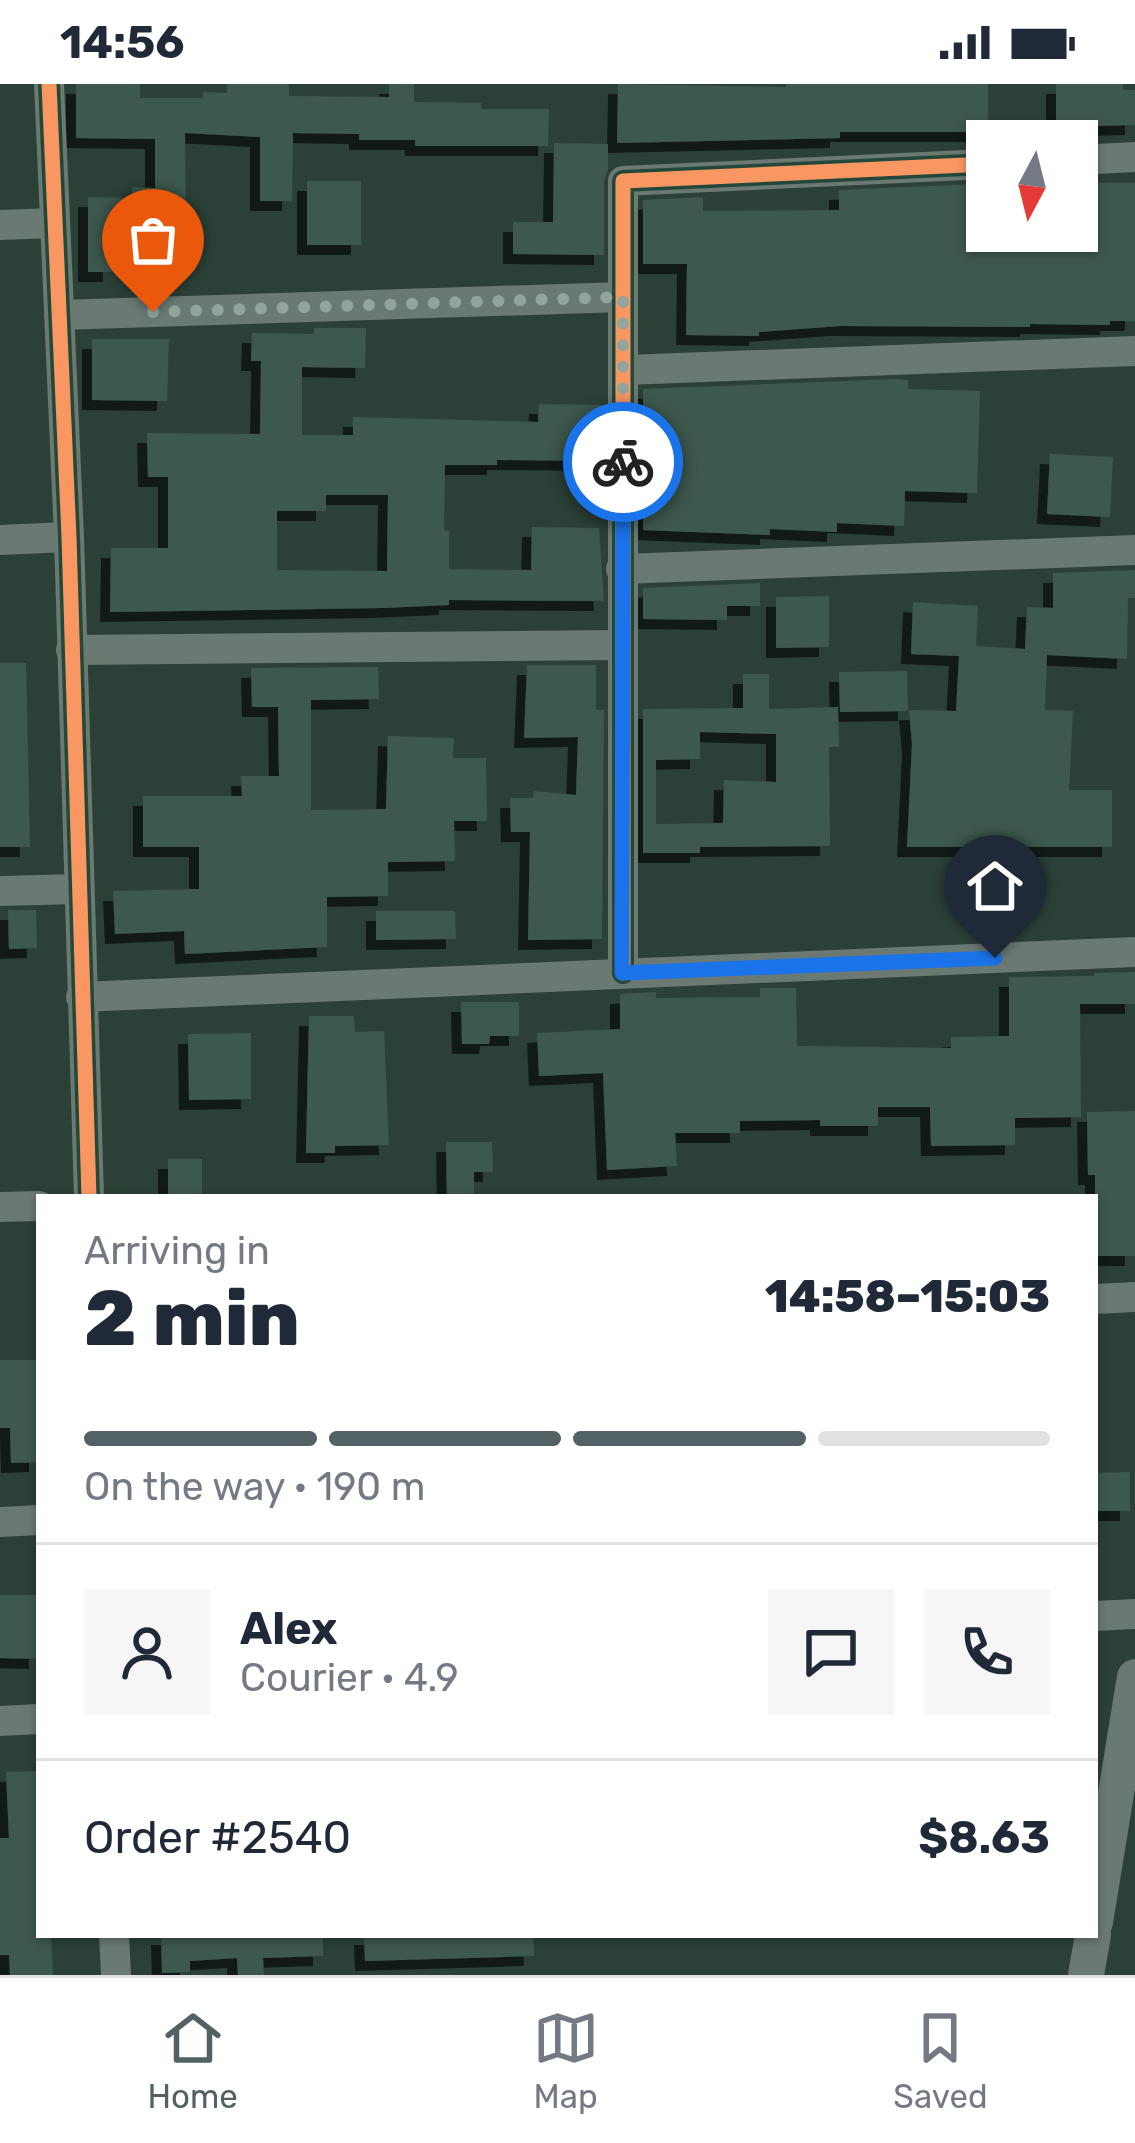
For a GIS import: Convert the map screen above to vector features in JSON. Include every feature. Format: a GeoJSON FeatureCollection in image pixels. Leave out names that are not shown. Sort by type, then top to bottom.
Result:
{"type":"FeatureCollection","features":[{"type":"Feature","properties":{"kind":"street"},"geometry":{"type":"LineString","coordinates":[[49,84],[88,1194]]}},
{"type":"Feature","properties":{"kind":"street"},"geometry":{"type":"LineString","coordinates":[[1098,159],[1135,157]]}},
{"type":"Feature","properties":{"kind":"street"},"geometry":{"type":"LineString","coordinates":[[622,973],[623,182],[966,165]]}},
{"type":"Feature","properties":{"kind":"street"},"geometry":{"type":"LineString","coordinates":[[0,225],[54,223]]}},
{"type":"Feature","properties":{"kind":"street"},"geometry":{"type":"LineString","coordinates":[[59,315],[623,297]]}},
{"type":"Feature","properties":{"kind":"street"},"geometry":{"type":"LineString","coordinates":[[625,370],[1135,351]]}},
{"type":"Feature","properties":{"kind":"street"},"geometry":{"type":"LineString","coordinates":[[0,540],[68,537]]}},
{"type":"Feature","properties":{"kind":"street"},"geometry":{"type":"LineString","coordinates":[[621,569],[1135,550]]}},
{"type":"Feature","properties":{"kind":"street"},"geometry":{"type":"LineString","coordinates":[[71,650],[621,645]]}},
{"type":"Feature","properties":{"kind":"street"},"geometry":{"type":"LineString","coordinates":[[0,891],[78,890]]}},
{"type":"Feature","properties":{"kind":"street"},"geometry":{"type":"LineString","coordinates":[[81,997],[1135,952]]}},
{"type":"Feature","properties":{"kind":"street"},"geometry":{"type":"LineString","coordinates":[[0,1207],[36,1206]]}},
{"type":"Feature","properties":{"kind":"street"},"geometry":{"type":"LineString","coordinates":[[1098,1299],[1135,1297]]}},
{"type":"Feature","properties":{"kind":"street"},"geometry":{"type":"LineString","coordinates":[[0,1522],[36,1520]]}},
{"type":"Feature","properties":{"kind":"street"},"geometry":{"type":"LineString","coordinates":[[1098,1616],[1135,1614]]}},
{"type":"Feature","properties":{"kind":"street"},"geometry":{"type":"LineString","coordinates":[[1098,1905],[1134,1695]]}},
{"type":"Feature","properties":{"kind":"street"},"geometry":{"type":"LineString","coordinates":[[0,1721],[36,1719]]}},
{"type":"Feature","properties":{"kind":"street"},"geometry":{"type":"LineString","coordinates":[[114,1938],[116,1975]]}},
{"type":"Feature","properties":{"kind":"street"},"geometry":{"type":"LineString","coordinates":[[1086,1975],[1092,1938]]}},
{"type":"Feature","properties":{"kind":"building"},"geometry":{"type":"Polygon","coordinates":[[[76,84],[140,84],[140,98],[203,98],[203,92],[227,93],[227,84],[289,84],[289,96],[389,97],[389,84],[414,84],[414,102],[549,109],[548,146],[415,146],[415,140],[359,140],[359,134],[293,133],[292,201],[260,201],[260,137],[185,133],[186,231],[113,230],[113,272],[88,272],[88,197],[132,198],[132,187],[155,188],[155,139],[76,138],[76,84]]]}},
{"type":"Feature","properties":{"kind":"building"},"geometry":{"type":"Polygon","coordinates":[[[618,84],[988,84],[988,120],[966,120],[966,132],[840,132],[840,138],[617,143],[618,84]]]}},
{"type":"Feature","properties":{"kind":"building"},"geometry":{"type":"Polygon","coordinates":[[[1056,84],[1123,84],[1123,90],[1135,90],[1135,125],[1056,120],[1056,84]]]}},
{"type":"Feature","properties":{"kind":"building"},"geometry":{"type":"Polygon","coordinates":[[[554,143],[608,144],[604,255],[513,254],[513,222],[553,222],[554,143]]]}},
{"type":"Feature","properties":{"kind":"building"},"geometry":{"type":"Polygon","coordinates":[[[307,181],[361,181],[361,245],[307,245],[307,181]]]}},
{"type":"Feature","properties":{"kind":"building"},"geometry":{"type":"Polygon","coordinates":[[[1098,183],[1135,183],[1135,321],[1030,327],[840,326],[759,332],[759,336],[686,335],[687,264],[643,264],[643,200],[703,197],[703,211],[839,210],[839,190],[966,185],[966,252],[1098,252],[1098,183]]]}},
{"type":"Feature","properties":{"kind":"building"},"geometry":{"type":"Polygon","coordinates":[[[314,328],[366,328],[365,368],[302,367],[302,435],[353,435],[353,417],[538,422],[539,404],[604,405],[604,461],[497,460],[497,465],[445,465],[444,530],[449,531],[449,569],[531,570],[532,527],[599,528],[604,601],[449,600],[449,605],[382,608],[110,612],[111,548],[168,548],[168,477],[148,477],[147,433],[260,434],[261,361],[251,361],[252,333],[314,334],[314,328]],[[326,495],[326,511],[277,511],[277,570],[387,571],[388,495],[326,495]]]}},
{"type":"Feature","properties":{"kind":"building"},"geometry":{"type":"Polygon","coordinates":[[[92,339],[169,339],[167,401],[92,400],[92,339]]]}},
{"type":"Feature","properties":{"kind":"building"},"geometry":{"type":"Polygon","coordinates":[[[908,380],[908,389],[980,391],[977,493],[905,491],[904,526],[837,523],[837,532],[770,529],[770,535],[643,530],[643,389],[908,380]]]}},
{"type":"Feature","properties":{"kind":"building"},"geometry":{"type":"Polygon","coordinates":[[[1050,454],[1113,457],[1110,517],[1047,514],[1050,454]]]}},
{"type":"Feature","properties":{"kind":"building"},"geometry":{"type":"Polygon","coordinates":[[[1135,570],[1135,598],[1128,598],[1127,659],[1047,655],[1045,710],[1073,711],[1069,790],[1112,790],[1112,847],[907,847],[909,710],[956,711],[959,656],[911,654],[913,602],[978,606],[976,646],[1025,649],[1027,607],[1053,608],[1053,573],[1135,570]]]}},
{"type":"Feature","properties":{"kind":"building"},"geometry":{"type":"Polygon","coordinates":[[[760,583],[760,606],[727,606],[727,620],[643,619],[643,588],[760,583]]]}},
{"type":"Feature","properties":{"kind":"building"},"geometry":{"type":"Polygon","coordinates":[[[829,596],[829,647],[776,648],[776,597],[829,596]]]}},
{"type":"Feature","properties":{"kind":"building"},"geometry":{"type":"Polygon","coordinates":[[[0,663],[26,663],[30,847],[0,847],[0,663]]]}},
{"type":"Feature","properties":{"kind":"building"},"geometry":{"type":"Polygon","coordinates":[[[527,665],[596,665],[596,710],[604,710],[602,939],[528,940],[530,832],[511,832],[510,798],[533,798],[534,791],[576,795],[578,737],[524,738],[527,665]]]}},
{"type":"Feature","properties":{"kind":"building"},"geometry":{"type":"Polygon","coordinates":[[[378,667],[379,699],[311,700],[311,810],[386,809],[388,736],[454,738],[453,758],[486,758],[487,821],[454,821],[455,861],[388,862],[388,896],[327,897],[327,947],[185,954],[184,931],[115,934],[113,891],[199,889],[199,847],[143,847],[143,796],[242,796],[241,776],[279,776],[278,707],[252,707],[251,668],[378,667]]]}},
{"type":"Feature","properties":{"kind":"building"},"geometry":{"type":"Polygon","coordinates":[[[907,671],[908,711],[840,712],[839,672],[907,671]]]}},
{"type":"Feature","properties":{"kind":"building"},"geometry":{"type":"Polygon","coordinates":[[[743,674],[769,674],[769,709],[838,707],[839,747],[829,747],[830,846],[700,847],[700,853],[643,853],[643,709],[743,708],[743,674]],[[700,732],[700,759],[656,760],[656,824],[723,823],[724,780],[776,782],[776,734],[700,732]]]}},
{"type":"Feature","properties":{"kind":"building"},"geometry":{"type":"Polygon","coordinates":[[[8,910],[36,910],[37,948],[9,949],[8,910]]]}},
{"type":"Feature","properties":{"kind":"building"},"geometry":{"type":"Polygon","coordinates":[[[376,911],[455,911],[456,939],[376,940],[376,911]]]}},
{"type":"Feature","properties":{"kind":"building"},"geometry":{"type":"Polygon","coordinates":[[[1135,972],[1135,1004],[1080,1004],[1081,1117],[1015,1118],[1015,1145],[931,1146],[930,1107],[878,1107],[878,1126],[820,1126],[820,1120],[740,1121],[740,1133],[675,1133],[677,1166],[607,1170],[603,1073],[539,1076],[537,1033],[620,1029],[620,994],[760,997],[760,988],[796,988],[797,1046],[951,1048],[951,1037],[1009,1036],[1009,977],[1135,972]]]}},
{"type":"Feature","properties":{"kind":"building"},"geometry":{"type":"Polygon","coordinates":[[[461,1002],[519,1002],[519,1036],[490,1036],[489,1044],[462,1044],[461,1002]]]}},
{"type":"Feature","properties":{"kind":"building"},"geometry":{"type":"Polygon","coordinates":[[[309,1016],[354,1016],[355,1032],[384,1031],[389,1145],[335,1146],[335,1153],[306,1153],[309,1016]]]}},
{"type":"Feature","properties":{"kind":"building"},"geometry":{"type":"Polygon","coordinates":[[[251,1033],[251,1099],[189,1100],[188,1034],[251,1033]]]}},
{"type":"Feature","properties":{"kind":"building"},"geometry":{"type":"Polygon","coordinates":[[[1135,1111],[1135,1256],[1098,1256],[1098,1194],[1095,1175],[1088,1175],[1087,1112],[1135,1111]]]}},
{"type":"Feature","properties":{"kind":"building"},"geometry":{"type":"Polygon","coordinates":[[[446,1142],[492,1142],[493,1172],[474,1172],[474,1194],[447,1194],[446,1142]]]}},
{"type":"Feature","properties":{"kind":"building"},"geometry":{"type":"Polygon","coordinates":[[[168,1159],[202,1159],[202,1194],[168,1194],[168,1159]]]}},
{"type":"Feature","properties":{"kind":"building"},"geometry":{"type":"Polygon","coordinates":[[[0,1360],[36,1360],[36,1462],[11,1463],[10,1428],[0,1428],[0,1360]]]}},
{"type":"Feature","properties":{"kind":"building"},"geometry":{"type":"Polygon","coordinates":[[[1130,1472],[1130,1511],[1098,1511],[1098,1473],[1130,1472]]]}},
{"type":"Feature","properties":{"kind":"building"},"geometry":{"type":"Polygon","coordinates":[[[0,1595],[36,1595],[36,1659],[0,1658],[0,1595]]]}},
{"type":"Feature","properties":{"kind":"building"},"geometry":{"type":"Polygon","coordinates":[[[36,1771],[36,1938],[51,1938],[53,1975],[10,1975],[9,1955],[0,1955],[0,1838],[9,1838],[6,1772],[36,1771]]]}},
{"type":"Feature","properties":{"kind":"building"},"geometry":{"type":"Polygon","coordinates":[[[161,1938],[323,1938],[323,1956],[263,1958],[264,1975],[238,1975],[237,1958],[190,1961],[190,1972],[162,1973],[161,1938]]]}},
{"type":"Feature","properties":{"kind":"building"},"geometry":{"type":"Polygon","coordinates":[[[364,1938],[533,1938],[534,1956],[365,1961],[364,1938]]]}},
{"type":"Feature","properties":{"kind":"cycle path"},"geometry":{"type":"LineString","coordinates":[[49,84],[69,537],[89,1194]]}},
{"type":"Feature","properties":{"kind":"cycle path"},"geometry":{"type":"LineString","coordinates":[[623,973],[623,181],[966,165]]}},
{"type":"Feature","properties":{"kind":"way so far"},"geometry":{"type":"LineString","coordinates":[[153,312],[623,297],[623,462]]}},
{"type":"Feature","properties":{"kind":"route"},"geometry":{"type":"LineString","coordinates":[[623,462],[622,973],[995,958]]}}]}
